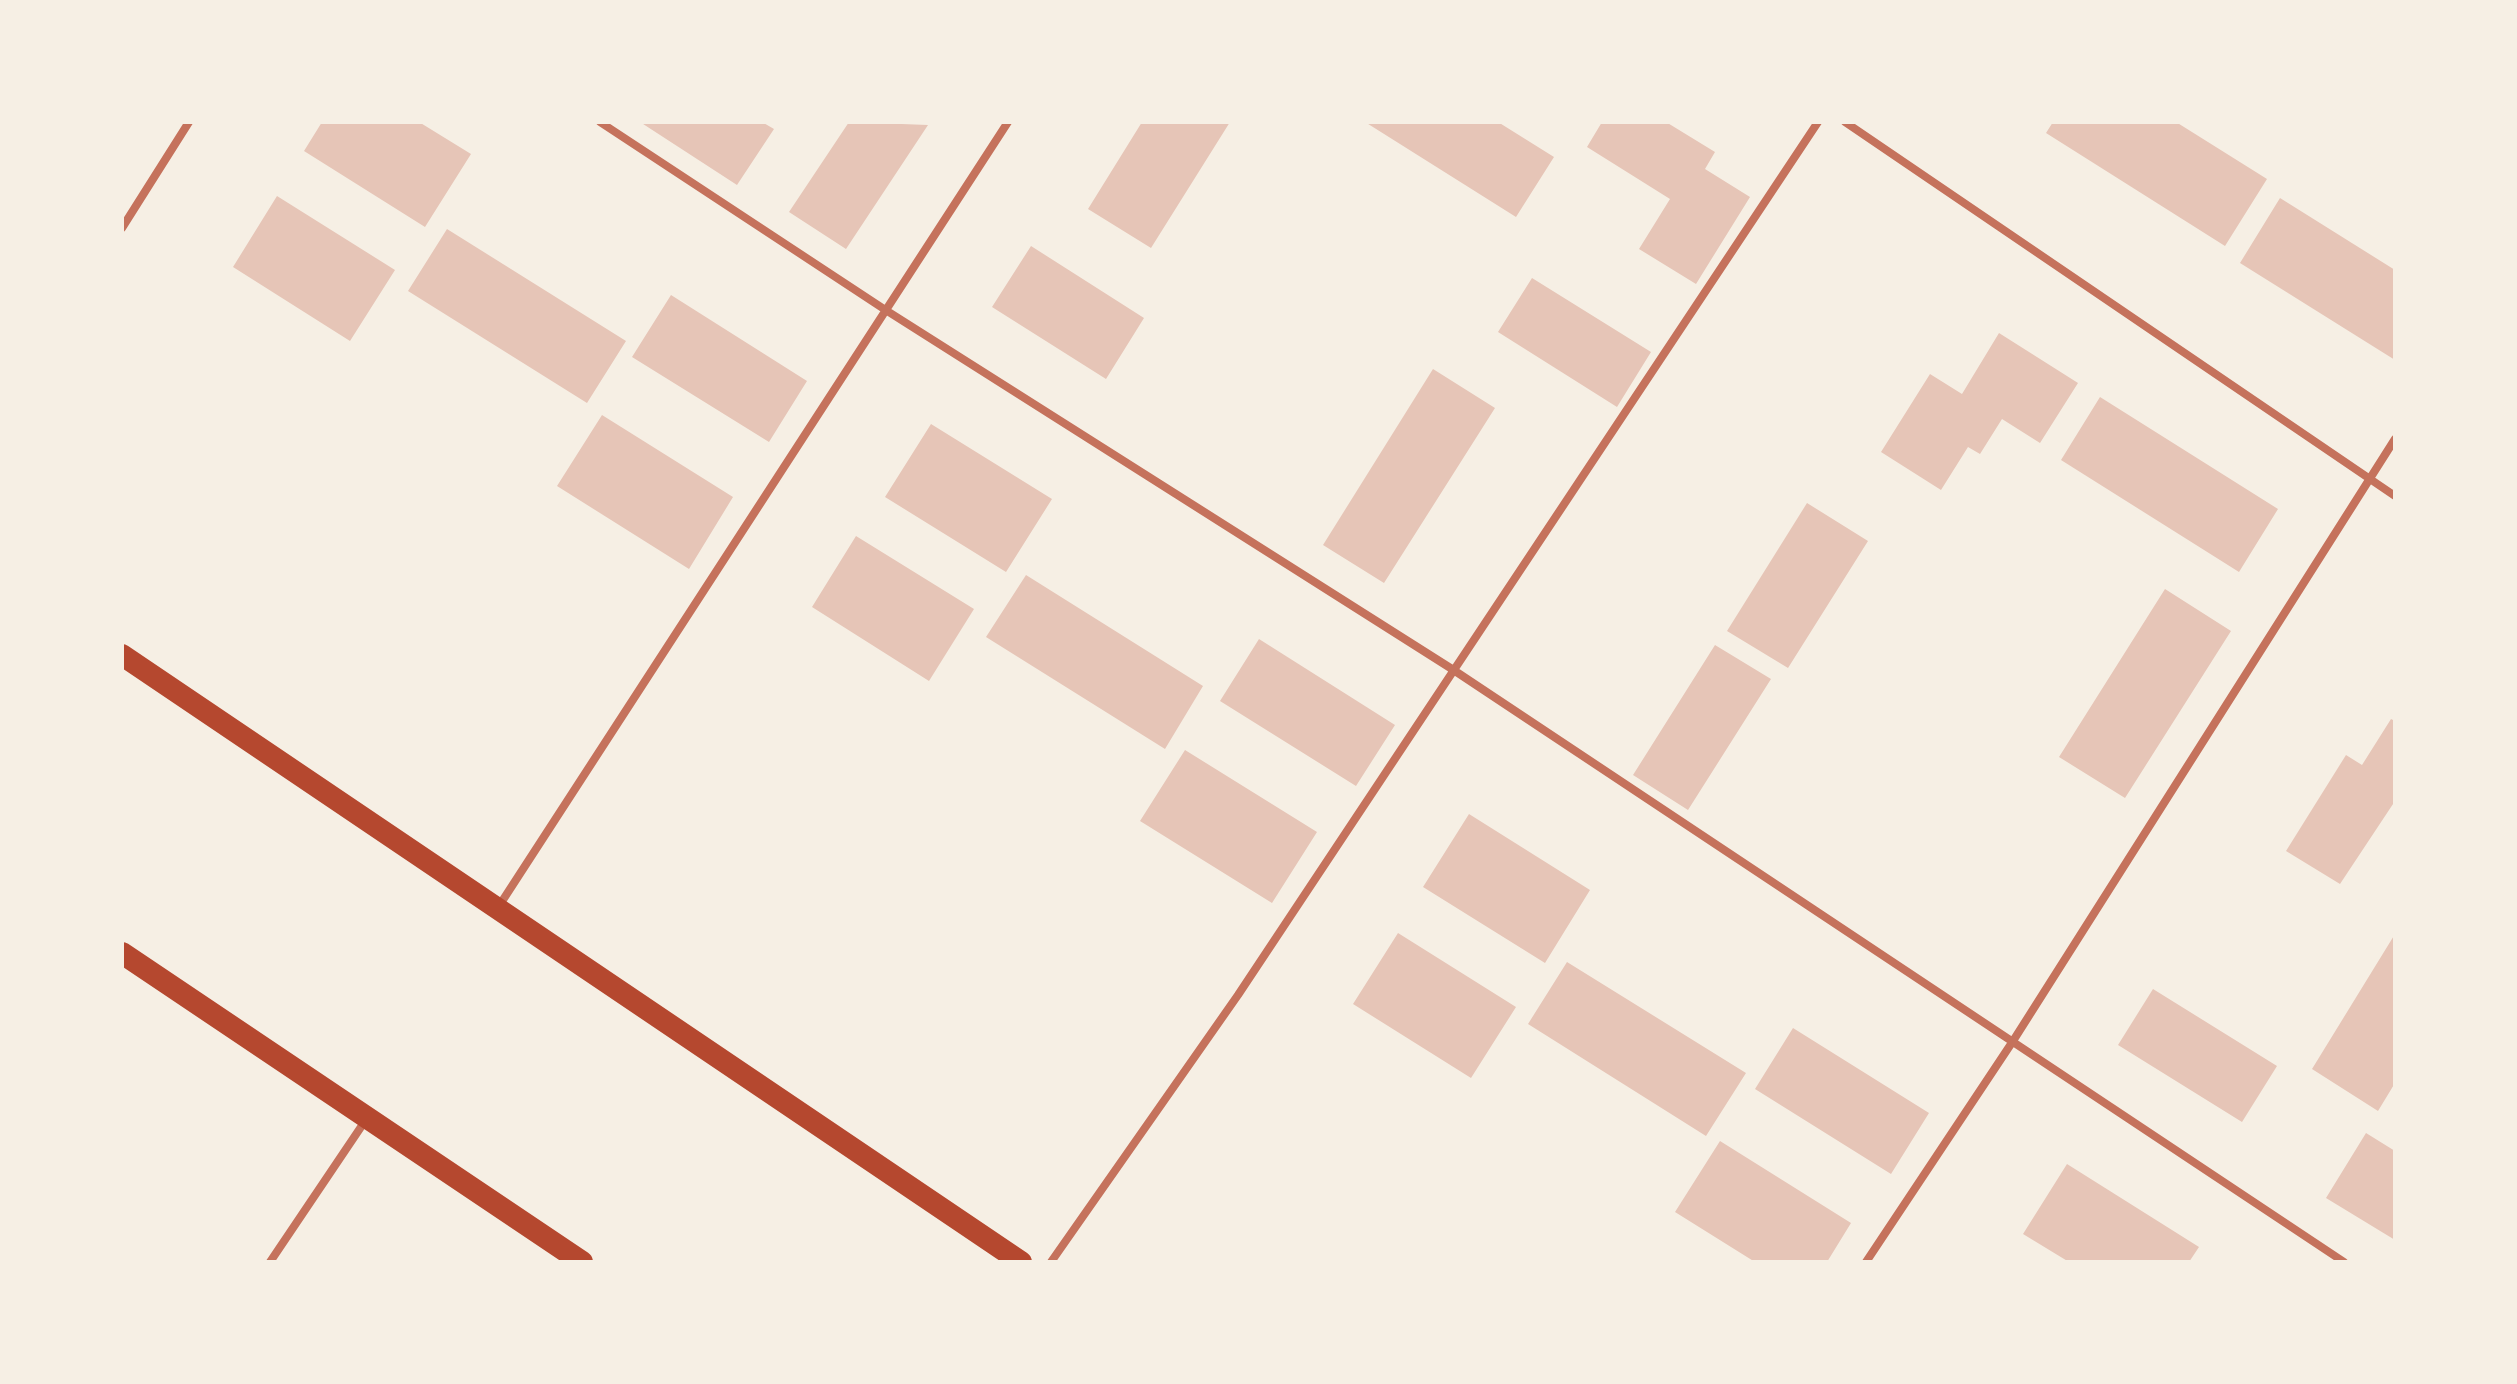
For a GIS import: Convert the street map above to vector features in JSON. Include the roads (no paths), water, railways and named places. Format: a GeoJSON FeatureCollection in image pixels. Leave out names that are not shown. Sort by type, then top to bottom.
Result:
{"type":"FeatureCollection","features":[{"type":"Feature","properties":{"kind":"highway"},"geometry":{"type":"LineString","coordinates":[[122,655],[1021,1262]]}},
{"type":"Feature","properties":{"kind":"highway"},"geometry":{"type":"LineString","coordinates":[[122,953],[582,1262]]}},
{"type":"Feature","properties":{"kind":"street"},"geometry":{"type":"LineString","coordinates":[[122,228],[189,122]]}},
{"type":"Feature","properties":{"kind":"street"},"geometry":{"type":"LineString","coordinates":[[600,122],[884,309],[1452,669],[2344,1262]]}},
{"type":"Feature","properties":{"kind":"street"},"geometry":{"type":"LineString","coordinates":[[497,910],[692,614],[884,309],[1008,122]]}},
{"type":"Feature","properties":{"kind":"street"},"geometry":{"type":"LineString","coordinates":[[1051,1262],[1238,995],[1818,122]]}},
{"type":"Feature","properties":{"kind":"street"},"geometry":{"type":"LineString","coordinates":[[1845,122],[2395,496]]}},
{"type":"Feature","properties":{"kind":"street"},"geometry":{"type":"LineString","coordinates":[[1866,1262],[2013,1041],[2395,439]]}},
{"type":"Feature","properties":{"kind":"street"},"geometry":{"type":"LineString","coordinates":[[270,1262],[367,1117]]}}]}
